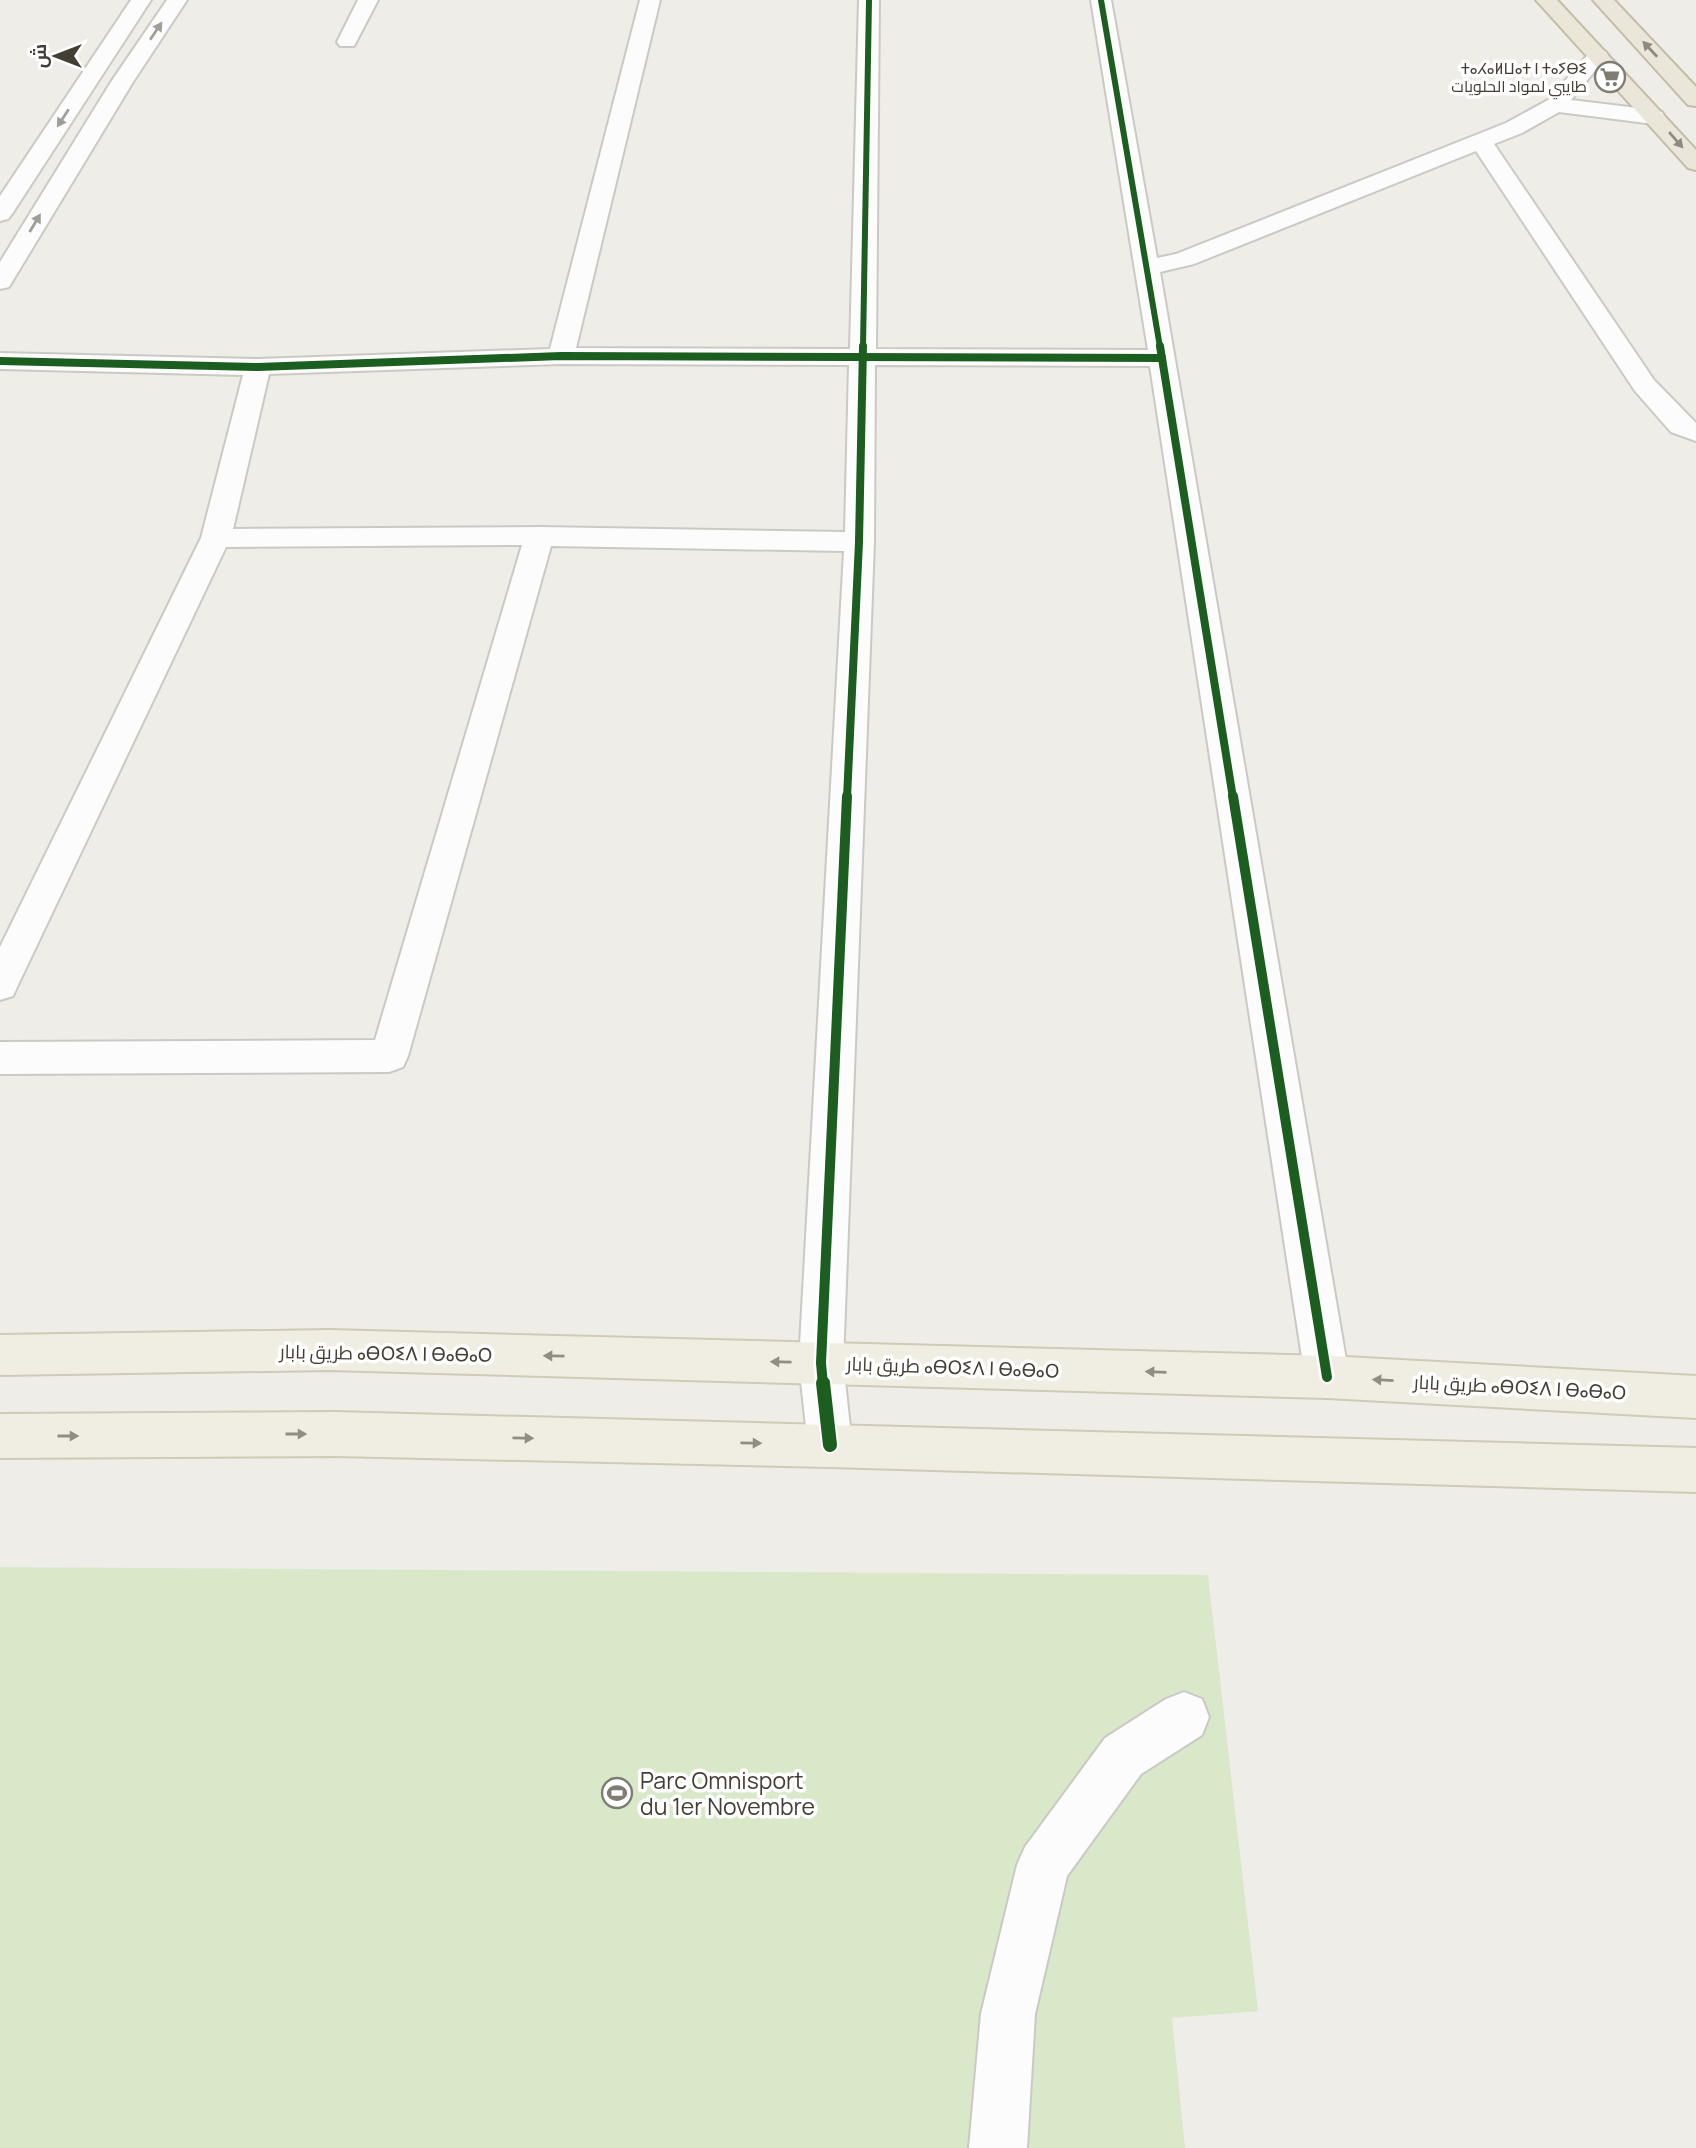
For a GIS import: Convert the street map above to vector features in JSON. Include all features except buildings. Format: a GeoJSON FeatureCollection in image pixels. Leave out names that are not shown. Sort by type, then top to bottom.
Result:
{"type":"FeatureCollection","features":[{"type":"Feature","properties":{"kind":"highway"},"geometry":{"type":"LineString","coordinates":[[1546,0],[1696,163]]}},
{"type":"Feature","properties":{"kind":"highway"},"geometry":{"type":"LineString","coordinates":[[1603,0],[1696,100]]}},
{"type":"Feature","properties":{"kind":"main road","name":"طريق بابار ⴰⴱⵔⵉⴷ ⵏ ⴱⴰⴱⴰⵔ"},"geometry":{"type":"LineString","coordinates":[[0,1355],[329,1350],[1327,1377],[1696,1397]]}},
{"type":"Feature","properties":{"kind":"main road"},"geometry":{"type":"LineString","coordinates":[[0,1436],[335,1434],[1696,1470]]}},
{"type":"Feature","properties":{"kind":"street"},"geometry":{"type":"LineString","coordinates":[[0,214],[141,0]]}},
{"type":"Feature","properties":{"kind":"street"},"geometry":{"type":"LineString","coordinates":[[0,282],[122,82],[177,0]]}},
{"type":"Feature","properties":{"kind":"street"},"geometry":{"type":"LineString","coordinates":[[347,42],[368,0]]}},
{"type":"Feature","properties":{"kind":"street"},"geometry":{"type":"LineString","coordinates":[[561,356],[650,0]]}},
{"type":"Feature","properties":{"kind":"street"},"geometry":{"type":"LineString","coordinates":[[830,1445],[821,1363],[859,542],[865,356],[869,0]]}},
{"type":"Feature","properties":{"kind":"street"},"geometry":{"type":"LineString","coordinates":[[1101,0],[1162,358],[1327,1377]]}},
{"type":"Feature","properties":{"kind":"street"},"geometry":{"type":"LineString","coordinates":[[1146,265],[1162,265],[1185,259],[1514,128],[1556,106],[1598,55]]}},
{"type":"Feature","properties":{"kind":"street"},"geometry":{"type":"LineString","coordinates":[[87,82],[122,82]]}},
{"type":"Feature","properties":{"kind":"street"},"geometry":{"type":"LineString","coordinates":[[1556,106],[1654,117]]}},
{"type":"Feature","properties":{"kind":"street"},"geometry":{"type":"LineString","coordinates":[[1481,141],[1644,385],[1681,426],[1696,433]]}},
{"type":"Feature","properties":{"kind":"street"},"geometry":{"type":"LineString","coordinates":[[0,361],[258,367],[561,356],[1162,358]]}},
{"type":"Feature","properties":{"kind":"street"},"geometry":{"type":"LineString","coordinates":[[0,985],[216,538],[258,367]]}},
{"type":"Feature","properties":{"kind":"street"},"geometry":{"type":"LineString","coordinates":[[216,538],[539,536],[859,542]]}},
{"type":"Feature","properties":{"kind":"street"},"geometry":{"type":"LineString","coordinates":[[0,1058],[389,1056],[539,536]]}},
{"type":"Feature","properties":{"kind":"street"},"geometry":{"type":"LineString","coordinates":[[998,2148],[1008,2014],[1043,1865],[1123,1756],[1184,1717]]}},
{"type":"Feature","properties":{"kind":"green space","name":"Parc Omnisport du 1er Novembre"},"geometry":{"type":"Polygon","coordinates":[[[0,1567],[1208,1575],[1258,2011],[1172,2018],[1185,2148],[0,2148],[0,1567]]]}},
{"type":"Feature","properties":{"kind":"cycle path"},"geometry":{"type":"LineString","coordinates":[[830,1445],[821,1363],[859,542],[869,0]]}},
{"type":"Feature","properties":{"kind":"cycle path"},"geometry":{"type":"LineString","coordinates":[[1101,0],[1162,358],[1327,1377]]}},
{"type":"Feature","properties":{"kind":"cycle path"},"geometry":{"type":"LineString","coordinates":[[0,361],[258,367],[561,356],[1162,358]]}},
{"type":"Feature","properties":{"kind":"place","name":"ⵜⴰⵃⴰⵍⵡⴰⵜ ⵏ ⵜⴰⵢⴱⵉ طايبي لمواد الحلويات"},"geometry":{"type":"Point","coordinates":[1610,77]}},
{"type":"Feature","properties":{"kind":"place","name":"Parc Omnisport du 1er Novembre"},"geometry":{"type":"Point","coordinates":[617,1793]}}]}
